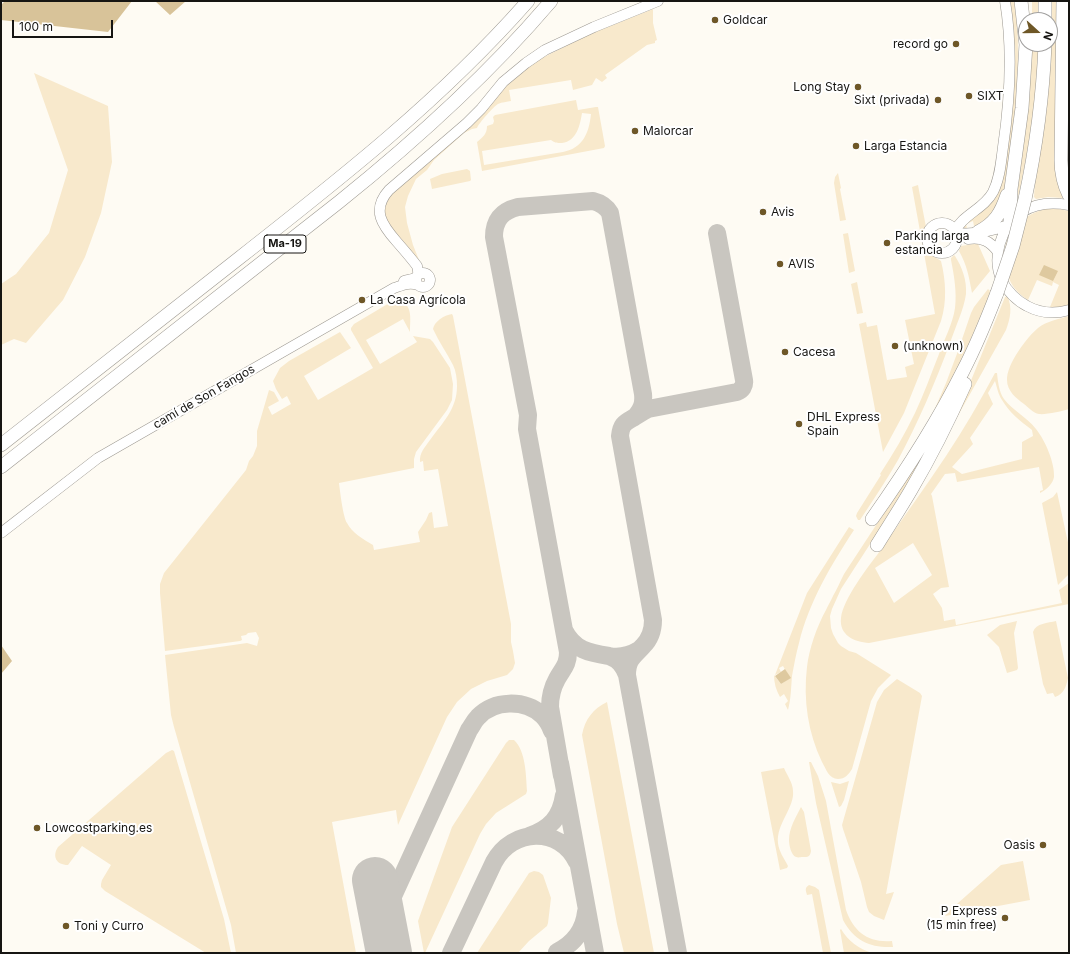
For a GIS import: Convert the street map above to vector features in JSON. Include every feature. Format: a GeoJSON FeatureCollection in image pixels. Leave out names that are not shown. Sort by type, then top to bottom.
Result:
{"type":"FeatureCollection","features":[{"type":"Feature","properties":{"kind":"highway","name":"Ma-19"},"geometry":{"type":"LineString","coordinates":[[1,446],[312,202],[368,156],[444,87],[499,33],[528,1]]}},
{"type":"Feature","properties":{"kind":"highway","name":"Ma-19"},"geometry":{"type":"LineString","coordinates":[[1,467],[334,206],[382,166],[464,92],[517,39],[551,1]]}},
{"type":"Feature","properties":{"kind":"highway"},"geometry":{"type":"LineString","coordinates":[[1021,1],[1022,12]]}},
{"type":"Feature","properties":{"kind":"highway"},"geometry":{"type":"LineString","coordinates":[[1027,1],[1027,12]]}},
{"type":"Feature","properties":{"kind":"highway"},"geometry":{"type":"LineString","coordinates":[[1045,1],[1045,12]]}},
{"type":"Feature","properties":{"kind":"highway"},"geometry":{"type":"LineString","coordinates":[[1063,1],[1061,160],[1062,177],[1069,195]]}},
{"type":"Feature","properties":{"kind":"highway"},"geometry":{"type":"LineString","coordinates":[[1010,225],[1010,200],[1022,108],[1026,52]]}},
{"type":"Feature","properties":{"kind":"highway"},"geometry":{"type":"LineString","coordinates":[[872,518],[901,478],[928,436],[963,371],[997,293],[1013,246],[1025,199],[1034,152],[1045,52]]}},
{"type":"Feature","properties":{"kind":"highway"},"geometry":{"type":"LineString","coordinates":[[978,232],[989,226],[997,217],[1013,181]]}},
{"type":"Feature","properties":{"kind":"highway"},"geometry":{"type":"LineString","coordinates":[[877,545],[913,486],[947,424],[966,383],[984,325]]}},
{"type":"Feature","properties":{"kind":"street","name":"camí de Son Fangos"},"geometry":{"type":"LineString","coordinates":[[1,533],[98,458],[403,282],[414,279],[418,281],[417,266],[381,221],[380,206],[386,193],[482,109],[498,88],[517,69],[545,50],[594,27],[658,1]]}},
{"type":"Feature","properties":{"kind":"street"},"geometry":{"type":"LineString","coordinates":[[998,252],[992,244],[983,239],[973,238],[962,239],[950,251],[942,253],[934,250],[929,244],[928,237],[931,229],[936,225],[961,221],[980,207],[990,197],[996,184],[1007,119],[1009,82],[1009,35],[1005,1]]}},
{"type":"Feature","properties":{"kind":"street"},"geometry":{"type":"LineString","coordinates":[[1069,205],[1055,203],[1035,206],[1023,211],[1005,231],[998,252],[999,270],[1002,280],[1015,298],[1029,307],[1043,312],[1056,313],[1069,310]]}},
{"type":"Feature","properties":{"kind":"street"},"geometry":{"type":"LineString","coordinates":[[955,232],[961,221]]}},
{"type":"Feature","properties":{"kind":"street"},"geometry":{"type":"LineString","coordinates":[[946,224],[955,232],[957,240],[956,244]]}},
{"type":"Feature","properties":{"kind":"street"},"geometry":{"type":"LineString","coordinates":[[955,232],[963,234],[995,230],[1010,225]]}},
{"type":"Feature","properties":{"kind":"shaded area"},"geometry":{"type":"Polygon","coordinates":[[[5,1],[132,1],[108,32],[1,20],[1,5],[5,1]]]}},
{"type":"Feature","properties":{"kind":"shaded area"},"geometry":{"type":"Polygon","coordinates":[[[155,1],[186,1],[170,15],[155,1]]]}},
{"type":"Feature","properties":{"kind":"shaded area"},"geometry":{"type":"Polygon","coordinates":[[[1009,1],[1015,1],[1018,38],[1017,93],[1012,148],[1006,187],[996,211],[988,219],[974,226],[973,221],[966,224],[967,228],[962,229],[961,227],[1001,178],[1009,1]]]}},
{"type":"Feature","properties":{"kind":"shaded area"},"geometry":{"type":"Polygon","coordinates":[[[1032,1],[1039,1],[1039,12],[1032,12],[1032,1]]]}},
{"type":"Feature","properties":{"kind":"shaded area"},"geometry":{"type":"Polygon","coordinates":[[[1051,1],[1059,1],[1064,198],[1048,197],[1036,199],[1034,197],[1035,180],[1050,52],[1058,52],[1058,12],[1051,12],[1051,1]]]}},
{"type":"Feature","properties":{"kind":"shaded area"},"geometry":{"type":"Polygon","coordinates":[[[1069,1],[1069,183],[1066,175],[1069,1]]]}},
{"type":"Feature","properties":{"kind":"shaded area"},"geometry":{"type":"Polygon","coordinates":[[[653,9],[653,23],[657,40],[655,43],[647,45],[605,75],[607,78],[602,82],[596,78],[592,85],[573,90],[571,80],[509,90],[511,101],[496,105],[477,128],[464,133],[434,160],[427,170],[416,179],[408,196],[405,207],[407,223],[419,260],[388,225],[385,215],[385,205],[388,198],[396,189],[503,87],[538,59],[566,46],[565,44],[653,9]]]}},
{"type":"Feature","properties":{"kind":"shaded area"},"geometry":{"type":"Polygon","coordinates":[[[1032,52],[1038,52],[1029,145],[1019,194],[1017,195],[1029,99],[1032,52]]]}},
{"type":"Feature","properties":{"kind":"shaded area"},"geometry":{"type":"Polygon","coordinates":[[[34,73],[108,106],[112,162],[101,213],[85,257],[63,300],[26,343],[14,339],[1,345],[1,284],[16,274],[49,233],[68,170],[34,73]]]}},
{"type":"Feature","properties":{"kind":"shaded area"},"geometry":{"type":"Polygon","coordinates":[[[576,100],[578,110],[598,107],[605,146],[604,148],[482,171],[477,142],[483,137],[487,126],[493,124],[493,117],[495,115],[576,100]],[[582,113],[577,132],[567,142],[557,143],[551,140],[482,151],[484,165],[570,150],[576,147],[584,139],[589,127],[591,114],[582,113]]]}},
{"type":"Feature","properties":{"kind":"shaded area"},"geometry":{"type":"Polygon","coordinates":[[[467,169],[470,171],[470,181],[432,189],[430,179],[442,174],[467,169]]]}},
{"type":"Feature","properties":{"kind":"shaded area"},"geometry":{"type":"Polygon","coordinates":[[[838,173],[846,220],[840,221],[834,183],[835,177],[838,173]]]}},
{"type":"Feature","properties":{"kind":"shaded area"},"geometry":{"type":"Polygon","coordinates":[[[918,185],[926,227],[923,234],[924,245],[930,254],[941,261],[945,284],[945,299],[941,321],[904,413],[883,452],[859,324],[866,322],[867,327],[877,325],[887,380],[907,377],[905,367],[914,364],[905,320],[935,314],[912,187],[918,185]]]}},
{"type":"Feature","properties":{"kind":"shaded area"},"geometry":{"type":"Polygon","coordinates":[[[1045,209],[1069,211],[1069,305],[1061,307],[1050,307],[1059,285],[1053,282],[1052,286],[1037,280],[1028,300],[1012,285],[1005,264],[1006,245],[1009,236],[1014,229],[1027,217],[1045,209]]]}},
{"type":"Feature","properties":{"kind":"shaded area"},"geometry":{"type":"Polygon","coordinates":[[[848,233],[855,271],[849,273],[843,234],[848,233]]]}},
{"type":"Feature","properties":{"kind":"shaded area"},"geometry":{"type":"Polygon","coordinates":[[[978,244],[990,271],[972,293],[966,266],[959,251],[961,246],[978,244]]]}},
{"type":"Feature","properties":{"kind":"shaded area"},"geometry":{"type":"Polygon","coordinates":[[[954,255],[962,269],[966,289],[965,300],[959,318],[932,388],[905,446],[860,520],[858,520],[856,516],[857,513],[899,444],[915,413],[954,314],[956,296],[951,258],[954,255]]]}},
{"type":"Feature","properties":{"kind":"shaded area"},"geometry":{"type":"Polygon","coordinates":[[[1044,265],[1058,271],[1053,281],[1039,275],[1044,265]]]}},
{"type":"Feature","properties":{"kind":"shaded area"},"geometry":{"type":"Polygon","coordinates":[[[857,282],[863,313],[857,314],[851,284],[857,282]]]}},
{"type":"Feature","properties":{"kind":"shaded area"},"geometry":{"type":"Polygon","coordinates":[[[988,289],[990,293],[970,342],[930,420],[946,383],[971,313],[988,289]]]}},
{"type":"Feature","properties":{"kind":"shaded area"},"geometry":{"type":"Polygon","coordinates":[[[1007,296],[1010,304],[1010,313],[1006,330],[947,435],[1005,297],[1007,296]]]}},
{"type":"Feature","properties":{"kind":"shaded area"},"geometry":{"type":"Polygon","coordinates":[[[395,301],[401,302],[408,307],[410,312],[410,332],[403,319],[366,340],[380,364],[417,342],[413,336],[430,339],[450,368],[453,384],[452,400],[447,410],[416,452],[414,468],[339,483],[344,515],[349,527],[373,545],[374,550],[420,542],[418,532],[429,513],[432,512],[434,528],[448,526],[438,469],[424,471],[423,461],[420,462],[420,459],[424,448],[444,421],[455,402],[457,386],[456,372],[433,329],[435,324],[440,319],[452,314],[511,624],[511,642],[515,663],[513,669],[507,675],[487,681],[471,689],[457,702],[447,717],[398,825],[396,810],[332,822],[356,953],[236,953],[231,925],[171,715],[165,655],[247,643],[257,646],[259,638],[256,632],[248,633],[241,636],[242,640],[240,641],[165,651],[160,584],[164,573],[246,470],[257,446],[257,431],[269,390],[274,392],[279,401],[268,407],[272,415],[291,404],[287,396],[282,399],[273,381],[280,368],[289,361],[340,332],[351,348],[304,376],[318,400],[373,368],[351,328],[354,324],[395,301]]]}},
{"type":"Feature","properties":{"kind":"shaded area"},"geometry":{"type":"Polygon","coordinates":[[[1069,316],[1069,409],[1042,414],[1037,413],[1031,410],[1010,391],[1007,380],[1010,367],[1013,359],[1023,344],[1038,328],[1049,322],[1069,316]]]}},
{"type":"Feature","properties":{"kind":"shaded area"},"geometry":{"type":"Polygon","coordinates":[[[995,373],[997,373],[998,383],[1004,399],[1032,425],[1046,445],[1053,465],[1054,477],[1049,486],[1040,493],[1040,491],[1043,490],[1039,467],[957,482],[955,473],[945,474],[931,494],[949,587],[941,588],[933,594],[942,608],[944,621],[955,619],[956,625],[1062,603],[1059,590],[1069,583],[1069,604],[869,643],[853,639],[845,633],[841,624],[841,618],[846,602],[863,574],[946,456],[995,373]],[[995,381],[988,393],[993,404],[970,438],[973,444],[952,467],[962,474],[1022,459],[1022,442],[1033,436],[1032,430],[1015,416],[1005,404],[995,381]],[[913,543],[875,568],[894,603],[932,575],[913,543]]]}},
{"type":"Feature","properties":{"kind":"shaded area"},"geometry":{"type":"Polygon","coordinates":[[[941,426],[885,521],[841,589],[832,609],[830,616],[831,628],[838,643],[891,675],[878,688],[871,701],[852,769],[845,777],[835,779],[828,773],[817,751],[810,728],[806,704],[808,660],[814,638],[844,574],[941,426]]]}},
{"type":"Feature","properties":{"kind":"shaded area"},"geometry":{"type":"Polygon","coordinates":[[[1057,492],[1069,547],[1069,574],[1058,585],[1042,503],[1053,497],[1057,492]]]}},
{"type":"Feature","properties":{"kind":"shaded area"},"geometry":{"type":"Polygon","coordinates":[[[849,527],[854,530],[822,584],[803,628],[792,676],[788,710],[785,704],[788,701],[784,694],[780,697],[777,692],[774,675],[781,684],[790,678],[783,666],[779,668],[781,672],[775,675],[807,593],[849,527]]]}},
{"type":"Feature","properties":{"kind":"shaded area"},"geometry":{"type":"Polygon","coordinates":[[[1017,621],[1014,633],[1018,668],[1017,670],[1007,673],[999,647],[987,635],[1000,625],[1017,621]]]}},
{"type":"Feature","properties":{"kind":"shaded area"},"geometry":{"type":"Polygon","coordinates":[[[1056,621],[1068,678],[1064,690],[1061,694],[1055,697],[1053,693],[1047,694],[1043,684],[1033,632],[1039,625],[1056,621]]]}},
{"type":"Feature","properties":{"kind":"shaded area"},"geometry":{"type":"Polygon","coordinates":[[[1,645],[12,661],[1,674],[1,645]]]}},
{"type":"Feature","properties":{"kind":"shaded area"},"geometry":{"type":"Polygon","coordinates":[[[785,669],[791,678],[781,684],[775,676],[785,669]]]}},
{"type":"Feature","properties":{"kind":"shaded area"},"geometry":{"type":"Polygon","coordinates":[[[897,679],[920,693],[922,696],[886,894],[894,892],[884,920],[869,912],[861,882],[842,825],[877,702],[884,690],[897,679]]]}},
{"type":"Feature","properties":{"kind":"shaded area"},"geometry":{"type":"Polygon","coordinates":[[[607,702],[654,953],[624,953],[617,924],[582,735],[585,724],[590,715],[607,702]]]}},
{"type":"Feature","properties":{"kind":"shaded area"},"geometry":{"type":"Polygon","coordinates":[[[509,740],[514,740],[521,750],[525,764],[526,794],[496,813],[486,824],[424,953],[418,921],[452,827],[509,740]]]}},
{"type":"Feature","properties":{"kind":"shaded area"},"geometry":{"type":"Polygon","coordinates":[[[172,750],[174,751],[224,919],[231,953],[206,953],[105,891],[101,887],[101,884],[111,865],[82,846],[68,865],[58,862],[55,857],[58,847],[166,753],[172,750]]]}},
{"type":"Feature","properties":{"kind":"shaded area"},"geometry":{"type":"Polygon","coordinates":[[[809,762],[811,762],[818,776],[826,801],[846,910],[849,918],[858,930],[869,938],[892,941],[893,947],[877,946],[864,942],[852,933],[843,920],[816,803],[809,762]]]}},
{"type":"Feature","properties":{"kind":"shaded area"},"geometry":{"type":"Polygon","coordinates":[[[784,768],[792,785],[793,797],[782,822],[778,836],[779,849],[788,866],[787,868],[780,870],[761,772],[784,768]]]}},
{"type":"Feature","properties":{"kind":"shaded area"},"geometry":{"type":"Polygon","coordinates":[[[849,781],[844,800],[839,807],[831,782],[840,784],[849,781]]]}},
{"type":"Feature","properties":{"kind":"shaded area"},"geometry":{"type":"Polygon","coordinates":[[[801,807],[804,812],[811,851],[806,857],[796,857],[794,856],[790,847],[789,836],[791,827],[801,807]]]}},
{"type":"Feature","properties":{"kind":"shaded area"},"geometry":{"type":"Polygon","coordinates":[[[1023,861],[1030,900],[945,916],[1001,865],[1023,861]]]}},
{"type":"Feature","properties":{"kind":"shaded area"},"geometry":{"type":"Polygon","coordinates":[[[534,871],[543,875],[551,898],[547,926],[529,941],[518,953],[477,953],[529,873],[534,871]]]}},
{"type":"Feature","properties":{"kind":"shaded area"},"geometry":{"type":"Polygon","coordinates":[[[809,885],[819,890],[831,953],[823,953],[812,894],[807,895],[806,891],[806,887],[809,885]]]}},
{"type":"Feature","properties":{"kind":"shaded area"},"geometry":{"type":"Polygon","coordinates":[[[841,929],[854,944],[872,953],[844,953],[841,929]]]}},
{"type":"Feature","properties":{"kind":"taxiway"},"geometry":{"type":"LineString","coordinates":[[562,776],[550,703],[553,689],[566,663],[568,652],[527,429],[528,415],[494,237],[497,221],[503,214],[518,207],[593,201],[607,208],[610,213],[643,394],[642,406],[636,416]]}},
{"type":"Feature","properties":{"kind":"taxiway"},"geometry":{"type":"LineString","coordinates":[[627,675],[630,661],[649,637],[652,630],[653,620],[620,436],[621,429],[627,421],[648,409],[737,392],[744,386],[717,233]]}},
{"type":"Feature","properties":{"kind":"taxiway"},"geometry":{"type":"LineString","coordinates":[[564,630],[572,642],[577,646],[589,652],[609,656]]}},
{"type":"Feature","properties":{"kind":"taxiway"},"geometry":{"type":"LineString","coordinates":[[639,650],[624,656],[609,656],[620,663],[627,675],[678,953]]}},
{"type":"Feature","properties":{"kind":"taxiway"},"geometry":{"type":"LineString","coordinates":[[385,932],[386,917],[389,905],[469,730],[477,719],[485,711],[492,707],[518,704],[527,706],[542,715],[552,731]]}},
{"type":"Feature","properties":{"kind":"taxiway"},"geometry":{"type":"LineString","coordinates":[[560,763],[595,953]]}},
{"type":"Feature","properties":{"kind":"taxiway"},"geometry":{"type":"LineString","coordinates":[[529,836],[549,826],[560,810],[564,795]]}},
{"type":"Feature","properties":{"kind":"taxiway"},"geometry":{"type":"LineString","coordinates":[[451,953],[494,862],[502,851],[512,843],[524,838],[536,836],[548,837],[559,842],[569,850],[577,862]]}},
{"type":"Feature","properties":{"kind":"taxiway"},"geometry":{"type":"LineString","coordinates":[[557,952],[563,949],[577,936],[583,925],[586,912]]}},
{"type":"Feature","properties":{"kind":"runway"},"geometry":{"type":"LineString","coordinates":[[375,880],[389,953]]}},
{"type":"Feature","properties":{"kind":"place","name":"Goldcar"},"geometry":{"type":"Point","coordinates":[715,20]}},
{"type":"Feature","properties":{"kind":"place","name":"record go"},"geometry":{"type":"Point","coordinates":[956,44]}},
{"type":"Feature","properties":{"kind":"place","name":"Long Stay"},"geometry":{"type":"Point","coordinates":[858,87]}},
{"type":"Feature","properties":{"kind":"place","name":"SIXT"},"geometry":{"type":"Point","coordinates":[969,96]}},
{"type":"Feature","properties":{"kind":"place","name":"Sixt (privada)"},"geometry":{"type":"Point","coordinates":[938,100]}},
{"type":"Feature","properties":{"kind":"place","name":"Malorcar"},"geometry":{"type":"Point","coordinates":[635,131]}},
{"type":"Feature","properties":{"kind":"place","name":"Larga Estancia"},"geometry":{"type":"Point","coordinates":[856,146]}},
{"type":"Feature","properties":{"kind":"place","name":"Avis"},"geometry":{"type":"Point","coordinates":[763,212]}},
{"type":"Feature","properties":{"kind":"place","name":"Parking larga estancia"},"geometry":{"type":"Point","coordinates":[887,243]}},
{"type":"Feature","properties":{"kind":"place","name":"AVIS"},"geometry":{"type":"Point","coordinates":[780,264]}},
{"type":"Feature","properties":{"kind":"place","name":"La Casa Agrícola"},"geometry":{"type":"Point","coordinates":[362,300]}},
{"type":"Feature","properties":{"kind":"place","name":"(unknown)"},"geometry":{"type":"Point","coordinates":[895,346]}},
{"type":"Feature","properties":{"kind":"place","name":"Cacesa"},"geometry":{"type":"Point","coordinates":[785,352]}},
{"type":"Feature","properties":{"kind":"place","name":"DHL Express Spain"},"geometry":{"type":"Point","coordinates":[799,424]}},
{"type":"Feature","properties":{"kind":"place","name":"Lowcostparking.es"},"geometry":{"type":"Point","coordinates":[37,828]}},
{"type":"Feature","properties":{"kind":"place","name":"Oasis"},"geometry":{"type":"Point","coordinates":[1043,845]}},
{"type":"Feature","properties":{"kind":"place","name":"P Express (15 min free)"},"geometry":{"type":"Point","coordinates":[1005,918]}},
{"type":"Feature","properties":{"kind":"place","name":"Toni y Curro"},"geometry":{"type":"Point","coordinates":[66,926]}}]}
